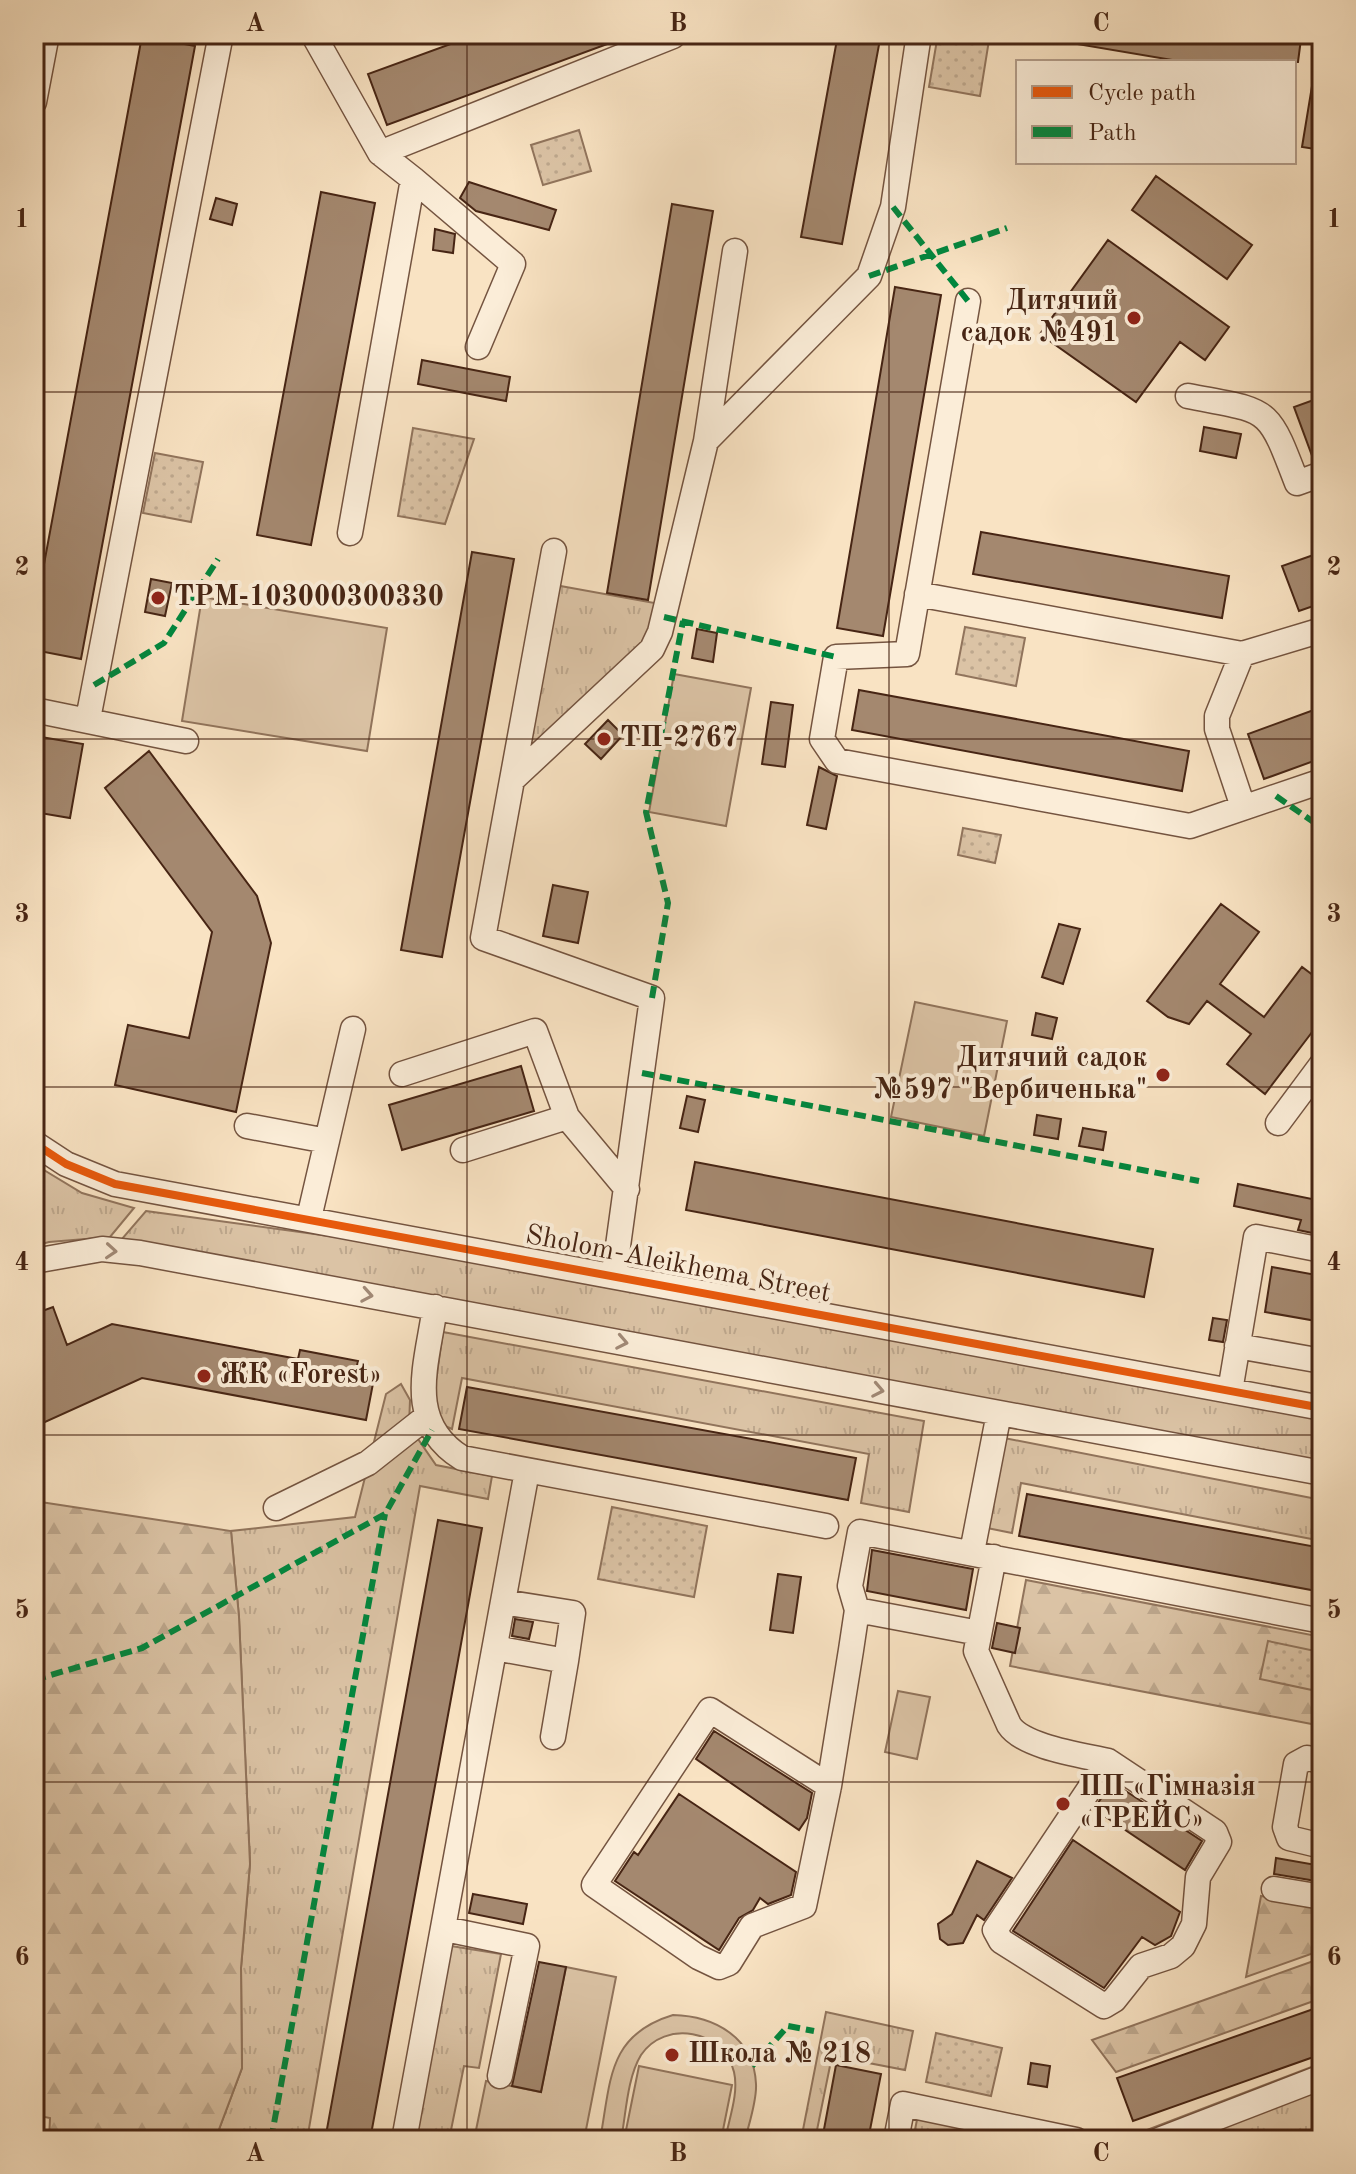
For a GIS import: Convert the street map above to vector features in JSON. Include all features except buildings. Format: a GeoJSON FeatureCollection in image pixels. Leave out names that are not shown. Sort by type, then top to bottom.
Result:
{"type":"FeatureCollection","features":[{"type":"Feature","properties":{"kind":"street"},"geometry":{"type":"LineString","coordinates":[[34,102],[47,34]]}},
{"type":"Feature","properties":{"kind":"street"},"geometry":{"type":"LineString","coordinates":[[88,719],[221,34]]}},
{"type":"Feature","properties":{"kind":"street"},"geometry":{"type":"LineString","coordinates":[[313,34],[380,153],[513,264],[478,347]]}},
{"type":"Feature","properties":{"kind":"street"},"geometry":{"type":"LineString","coordinates":[[706,441],[869,276],[893,207],[919,34]]}},
{"type":"Feature","properties":{"kind":"street"},"geometry":{"type":"LineString","coordinates":[[380,153],[673,36]]}},
{"type":"Feature","properties":{"kind":"street"},"geometry":{"type":"LineString","coordinates":[[350,533],[413,179]]}},
{"type":"Feature","properties":{"kind":"street"},"geometry":{"type":"LineString","coordinates":[[512,780],[645,657],[658,640],[706,441],[735,251]]}},
{"type":"Feature","properties":{"kind":"street"},"geometry":{"type":"LineString","coordinates":[[968,301],[907,654],[836,657],[822,739],[837,761],[1190,826],[1322,781]]}},
{"type":"Feature","properties":{"kind":"street"},"geometry":{"type":"LineString","coordinates":[[1188,396],[1255,409],[1275,426],[1297,483],[1322,474]]}},
{"type":"Feature","properties":{"kind":"street"},"geometry":{"type":"LineString","coordinates":[[554,551],[483,938],[652,998],[614,1275]]}},
{"type":"Feature","properties":{"kind":"street"},"geometry":{"type":"LineString","coordinates":[[917,594],[1242,654],[1322,630]]}},
{"type":"Feature","properties":{"kind":"street"},"geometry":{"type":"LineString","coordinates":[[1242,654],[1221,704],[1217,729],[1243,807]]}},
{"type":"Feature","properties":{"kind":"street"},"geometry":{"type":"LineString","coordinates":[[34,710],[186,741]]}},
{"type":"Feature","properties":{"kind":"street"},"geometry":{"type":"LineString","coordinates":[[309,1218],[353,1029]]}},
{"type":"Feature","properties":{"kind":"street"},"geometry":{"type":"LineString","coordinates":[[402,1074],[535,1031],[567,1117],[627,1189]]}},
{"type":"Feature","properties":{"kind":"street"},"geometry":{"type":"LineString","coordinates":[[1278,1123],[1322,1064]]}},
{"type":"Feature","properties":{"kind":"street"},"geometry":{"type":"LineString","coordinates":[[463,1150],[567,1117]]}},
{"type":"Feature","properties":{"kind":"street"},"geometry":{"type":"LineString","coordinates":[[247,1126],[327,1141]]}},
{"type":"Feature","properties":{"kind":"street","name":"Sholom-Aleikhema Street"},"geometry":{"type":"LineString","coordinates":[[34,1143],[66,1164],[115,1184],[1322,1408]]}},
{"type":"Feature","properties":{"kind":"street"},"geometry":{"type":"LineString","coordinates":[[1230,1391],[1256,1237],[1322,1250]]}},
{"type":"Feature","properties":{"kind":"street"},"geometry":{"type":"LineString","coordinates":[[34,1261],[102,1249],[140,1253],[1322,1473]]}},
{"type":"Feature","properties":{"kind":"street"},"geometry":{"type":"LineString","coordinates":[[435,1307],[422,1402],[425,1418],[444,1447],[462,1458],[826,1526]]}},
{"type":"Feature","properties":{"kind":"street"},"geometry":{"type":"LineString","coordinates":[[1237,1346],[1322,1361]]}},
{"type":"Feature","properties":{"kind":"street"},"geometry":{"type":"LineString","coordinates":[[999,1413],[983,1555],[977,1657],[1014,1733],[1029,1741],[1108,1761],[1215,1832],[1219,1842],[1198,1877],[1194,1924],[1183,1946],[1171,1956],[1141,1966],[1114,2000],[1104,2006],[1001,1941],[995,1930],[1108,1761]]}},
{"type":"Feature","properties":{"kind":"street"},"geometry":{"type":"LineString","coordinates":[[276,1508],[368,1463],[425,1418]]}},
{"type":"Feature","properties":{"kind":"street"},"geometry":{"type":"LineString","coordinates":[[404,2140],[527,1471]]}},
{"type":"Feature","properties":{"kind":"street"},"geometry":{"type":"LineString","coordinates":[[829,1786],[710,1710],[594,1885],[710,1965],[719,1967],[729,1963],[752,1926],[804,1906],[829,1786],[857,1610],[850,1586],[860,1532],[1322,1621]]}},
{"type":"Feature","properties":{"kind":"street"},"geometry":{"type":"LineString","coordinates":[[503,1602],[573,1613],[553,1737]]}},
{"type":"Feature","properties":{"kind":"street"},"geometry":{"type":"LineString","coordinates":[[857,1610],[979,1633]]}},
{"type":"Feature","properties":{"kind":"street"},"geometry":{"type":"LineString","coordinates":[[495,1648],[566,1661]]}},
{"type":"Feature","properties":{"kind":"street"},"geometry":{"type":"LineString","coordinates":[[1322,1761],[1307,1758],[1296,1764],[1285,1827],[1289,1838],[1322,1846]]}},
{"type":"Feature","properties":{"kind":"street"},"geometry":{"type":"LineString","coordinates":[[1274,1889],[1322,1897]]}},
{"type":"Feature","properties":{"kind":"street"},"geometry":{"type":"LineString","coordinates":[[445,1929],[527,1946],[500,2076]]}},
{"type":"Feature","properties":{"kind":"street"},"geometry":{"type":"LineString","coordinates":[[1159,2140],[1322,2077]]}},
{"type":"Feature","properties":{"kind":"street"},"geometry":{"type":"LineString","coordinates":[[896,2140],[903,2104],[1076,2140]]}},
{"type":"Feature","properties":{"kind":"green space"},"geometry":{"type":"Polygon","coordinates":[[[938,34],[990,34],[980,96],[929,87],[938,34]]]}},
{"type":"Feature","properties":{"kind":"green space"},"geometry":{"type":"Polygon","coordinates":[[[579,130],[591,171],[543,185],[531,145],[579,130]]]}},
{"type":"Feature","properties":{"kind":"green space"},"geometry":{"type":"Polygon","coordinates":[[[413,428],[474,439],[445,524],[398,516],[413,428]]]}},
{"type":"Feature","properties":{"kind":"green space"},"geometry":{"type":"Polygon","coordinates":[[[155,453],[203,462],[191,522],[143,513],[155,453]]]}},
{"type":"Feature","properties":{"kind":"green space"},"geometry":{"type":"Polygon","coordinates":[[[555,585],[660,604],[650,648],[525,751],[555,585]]]}},
{"type":"Feature","properties":{"kind":"green space"},"geometry":{"type":"Polygon","coordinates":[[[202,597],[387,628],[367,751],[182,721],[202,597]]]}},
{"type":"Feature","properties":{"kind":"green space"},"geometry":{"type":"Polygon","coordinates":[[[965,627],[1025,638],[1016,686],[956,674],[965,627]]]}},
{"type":"Feature","properties":{"kind":"green space"},"geometry":{"type":"Polygon","coordinates":[[[674,674],[751,688],[726,826],[649,812],[674,674]]]}},
{"type":"Feature","properties":{"kind":"green space"},"geometry":{"type":"Polygon","coordinates":[[[963,828],[1001,835],[995,863],[958,855],[963,828]]]}},
{"type":"Feature","properties":{"kind":"green space"},"geometry":{"type":"Polygon","coordinates":[[[915,1002],[1007,1021],[984,1136],[891,1117],[915,1002]]]}},
{"type":"Feature","properties":{"kind":"green space"},"geometry":{"type":"Polygon","coordinates":[[[34,1164],[82,1193],[134,1208],[110,1237],[34,1246],[34,1164]]]}},
{"type":"Feature","properties":{"kind":"green space"},"geometry":{"type":"Polygon","coordinates":[[[146,1211],[614,1275],[1322,1408],[1322,1472],[121,1240],[146,1211]]]}},
{"type":"Feature","properties":{"kind":"green space"},"geometry":{"type":"Polygon","coordinates":[[[443,1332],[924,1421],[909,1512],[861,1503],[869,1454],[462,1378],[452,1429],[436,1422],[433,1401],[443,1332]]]}},
{"type":"Feature","properties":{"kind":"green space"},"geometry":{"type":"Polygon","coordinates":[[[401,1384],[410,1400],[409,1426],[436,1465],[492,1476],[488,1499],[420,1486],[307,2140],[215,2140],[242,2068],[241,1968],[250,1864],[239,1617],[231,1531],[355,1517],[386,1394],[401,1384]]]}},
{"type":"Feature","properties":{"kind":"green space"},"geometry":{"type":"Polygon","coordinates":[[[999,1437],[1322,1500],[1322,1541],[1021,1483],[1012,1533],[982,1527],[999,1437]]]}},
{"type":"Feature","properties":{"kind":"green space"},"geometry":{"type":"Polygon","coordinates":[[[34,1501],[231,1531],[239,1617],[250,1864],[241,1968],[242,2068],[215,2140],[49,2140],[50,2118],[34,2115],[34,1501]]]}},
{"type":"Feature","properties":{"kind":"green space"},"geometry":{"type":"Polygon","coordinates":[[[612,1507],[707,1526],[694,1597],[598,1579],[612,1507]]]}},
{"type":"Feature","properties":{"kind":"green space"},"geometry":{"type":"Polygon","coordinates":[[[1026,1580],[1322,1637],[1322,1726],[1010,1666],[1026,1580]]]}},
{"type":"Feature","properties":{"kind":"green space"},"geometry":{"type":"Polygon","coordinates":[[[1268,1641],[1320,1652],[1312,1690],[1260,1679],[1268,1641]]]}},
{"type":"Feature","properties":{"kind":"green space"},"geometry":{"type":"Polygon","coordinates":[[[898,1691],[930,1697],[917,1759],[885,1752],[898,1691]]]}},
{"type":"Feature","properties":{"kind":"green space"},"geometry":{"type":"Polygon","coordinates":[[[1261,1896],[1322,1907],[1322,1950],[1246,1977],[1261,1896]]]}},
{"type":"Feature","properties":{"kind":"green space"},"geometry":{"type":"Polygon","coordinates":[[[451,1946],[501,1954],[479,2068],[464,2066],[449,2140],[414,2140],[451,1946]]]}},
{"type":"Feature","properties":{"kind":"green space"},"geometry":{"type":"Polygon","coordinates":[[[1322,1958],[1322,1998],[1116,2072],[1092,2040],[1322,1958]]]}},
{"type":"Feature","properties":{"kind":"green space"},"geometry":{"type":"Polygon","coordinates":[[[566,1967],[616,1977],[584,2140],[474,2140],[486,2081],[541,2092],[566,1967]]]}},
{"type":"Feature","properties":{"kind":"green space"},"geometry":{"type":"Polygon","coordinates":[[[826,2012],[913,2031],[905,2070],[832,2056],[815,2140],[801,2140],[826,2012]]]}},
{"type":"Feature","properties":{"kind":"green space"},"geometry":{"type":"Polygon","coordinates":[[[673,2015],[717,2025],[740,2042],[748,2054],[754,2068],[756,2091],[745,2140],[725,2140],[735,2089],[734,2072],[728,2058],[707,2039],[678,2033],[651,2044],[636,2064],[621,2140],[600,2140],[611,2080],[624,2048],[635,2035],[651,2024],[673,2015]]]}},
{"type":"Feature","properties":{"kind":"green space"},"geometry":{"type":"Polygon","coordinates":[[[936,2033],[1002,2048],[991,2096],[926,2082],[936,2033]]]}},
{"type":"Feature","properties":{"kind":"green space"},"geometry":{"type":"Polygon","coordinates":[[[1322,2063],[1322,2140],[1121,2140],[1322,2063]]]}},
{"type":"Feature","properties":{"kind":"green space"},"geometry":{"type":"Polygon","coordinates":[[[639,2066],[732,2085],[721,2140],[624,2140],[639,2066]]]}},
{"type":"Feature","properties":{"kind":"green space"},"geometry":{"type":"Polygon","coordinates":[[[921,2099],[1100,2139],[1108,2140],[913,2140],[921,2099]]]}},
{"type":"Feature","properties":{"kind":"marked path"},"geometry":{"type":"LineString","coordinates":[[893,207],[968,301]]}},
{"type":"Feature","properties":{"kind":"marked path"},"geometry":{"type":"LineString","coordinates":[[869,276],[1007,228]]}},
{"type":"Feature","properties":{"kind":"marked path"},"geometry":{"type":"LineString","coordinates":[[94,685],[164,643],[218,559]]}},
{"type":"Feature","properties":{"kind":"marked path"},"geometry":{"type":"LineString","coordinates":[[664,617],[836,657]]}},
{"type":"Feature","properties":{"kind":"marked path"},"geometry":{"type":"LineString","coordinates":[[652,998],[668,903],[646,812],[683,621]]}},
{"type":"Feature","properties":{"kind":"marked path"},"geometry":{"type":"LineString","coordinates":[[1276,796],[1322,828]]}},
{"type":"Feature","properties":{"kind":"marked path"},"geometry":{"type":"LineString","coordinates":[[642,1073],[1199,1181]]}},
{"type":"Feature","properties":{"kind":"marked path"},"geometry":{"type":"LineString","coordinates":[[34,1680],[142,1648],[385,1514],[432,1430]]}},
{"type":"Feature","properties":{"kind":"marked path"},"geometry":{"type":"LineString","coordinates":[[271,2140],[385,1514]]}},
{"type":"Feature","properties":{"kind":"marked path"},"geometry":{"type":"LineString","coordinates":[[752,2066],[788,2026],[814,2031]]}},
{"type":"Feature","properties":{"kind":"marked path"},"geometry":{"type":"LineString","coordinates":[[37,2133],[44,2140]]}},
{"type":"Feature","properties":{"kind":"cycle path"},"geometry":{"type":"LineString","coordinates":[[34,1143],[66,1164],[115,1184],[1322,1408]]}},
{"type":"Feature","properties":{"kind":"place","name":"Дитячий садок №491"},"geometry":{"type":"Point","coordinates":[1134,318]}},
{"type":"Feature","properties":{"kind":"place","name":"ТРМ-103000300330"},"geometry":{"type":"Point","coordinates":[158,598]}},
{"type":"Feature","properties":{"kind":"place","name":"ТП-2767"},"geometry":{"type":"Point","coordinates":[604,739]}},
{"type":"Feature","properties":{"kind":"place","name":"Дитячий садок №597 \"Вербиченька\""},"geometry":{"type":"Point","coordinates":[1163,1075]}},
{"type":"Feature","properties":{"kind":"place","name":"ЖК «Forest»"},"geometry":{"type":"Point","coordinates":[204,1376]}},
{"type":"Feature","properties":{"kind":"place","name":"ПП «Гімназія «ГРЕЙС»"},"geometry":{"type":"Point","coordinates":[1063,1804]}},
{"type":"Feature","properties":{"kind":"place","name":"Школа № 218"},"geometry":{"type":"Point","coordinates":[672,2055]}}]}
